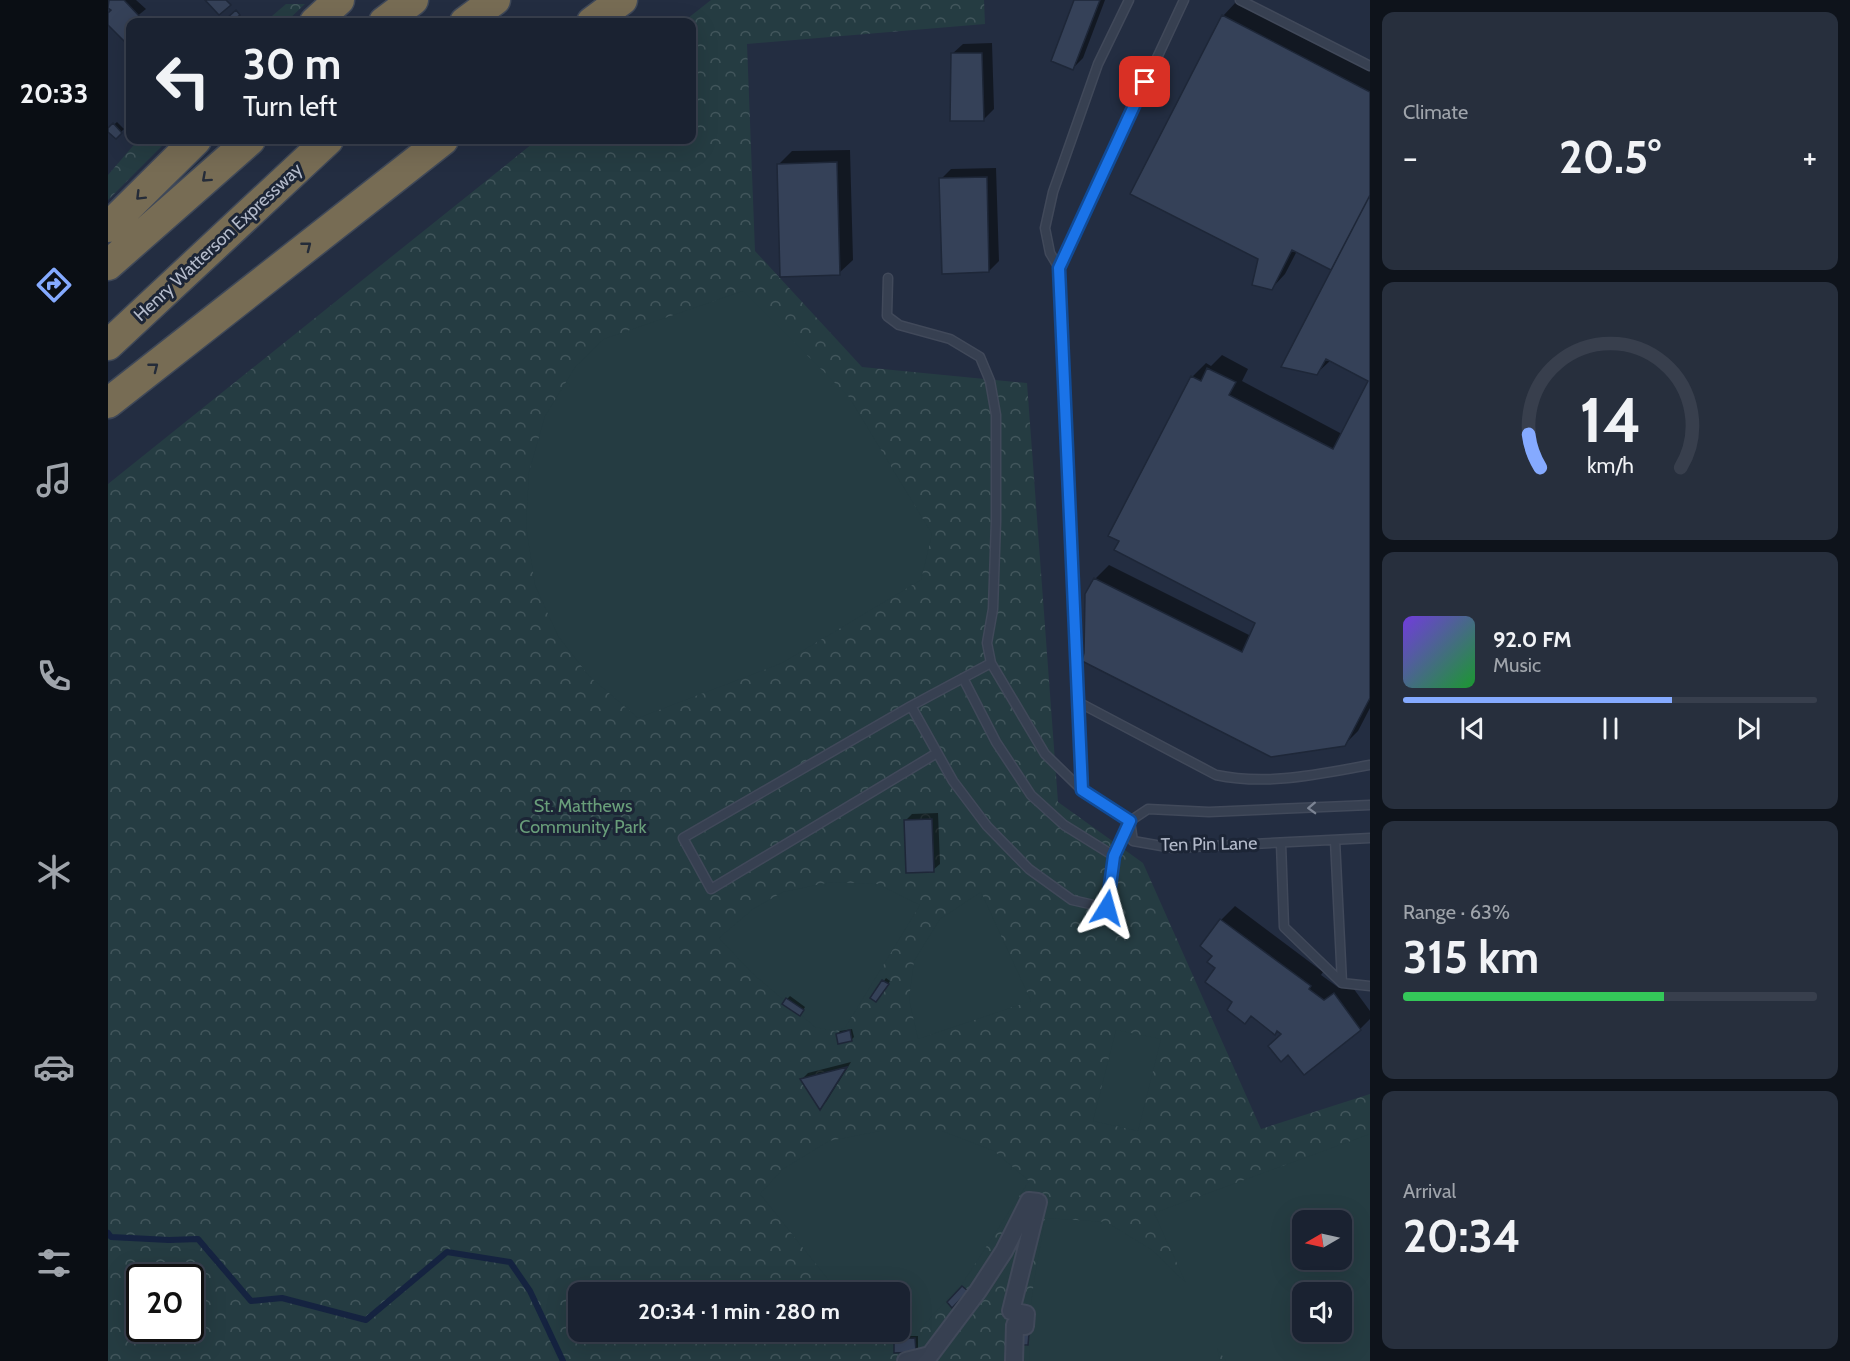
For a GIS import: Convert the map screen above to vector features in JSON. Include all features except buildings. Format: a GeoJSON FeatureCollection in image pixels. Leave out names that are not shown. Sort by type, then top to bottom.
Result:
{"type":"FeatureCollection","features":[{"type":"Feature","properties":{"kind":"highway"},"geometry":{"type":"LineString","coordinates":[[319,18],[339,0]]}},
{"type":"Feature","properties":{"kind":"highway"},"geometry":{"type":"LineString","coordinates":[[389,18],[412,0]]}},
{"type":"Feature","properties":{"kind":"highway"},"geometry":{"type":"LineString","coordinates":[[470,18],[495,0]]}},
{"type":"Feature","properties":{"kind":"highway"},"geometry":{"type":"LineString","coordinates":[[597,18],[622,0]]}},
{"type":"Feature","properties":{"kind":"highway"},"geometry":{"type":"LineString","coordinates":[[108,227],[191,144]]}},
{"type":"Feature","properties":{"kind":"highway"},"geometry":{"type":"LineString","coordinates":[[108,265],[245,144]]}},
{"type":"Feature","properties":{"kind":"highway","name":"Henry Watterson Expressway"},"geometry":{"type":"LineString","coordinates":[[108,345],[324,144]]}},
{"type":"Feature","properties":{"kind":"highway"},"geometry":{"type":"LineString","coordinates":[[108,403],[438,144]]}},
{"type":"Feature","properties":{"kind":"street"},"geometry":{"type":"LineString","coordinates":[[906,1361],[930,1355],[978,1291],[1004,1251],[1029,1201],[1038,1202],[1011,1311],[1026,1314],[1024,1326],[1015,1326],[1014,1361]]}},
{"type":"Feature","properties":{"kind":"lane"},"geometry":{"type":"LineString","coordinates":[[1059,268],[1050,253],[1045,228],[1053,192],[1098,64],[1129,0]]}},
{"type":"Feature","properties":{"kind":"lane"},"geometry":{"type":"LineString","coordinates":[[1082,790],[1059,268],[1184,0]]}},
{"type":"Feature","properties":{"kind":"lane"},"geometry":{"type":"LineString","coordinates":[[1239,0],[1370,66]]}},
{"type":"Feature","properties":{"kind":"lane"},"geometry":{"type":"LineString","coordinates":[[888,278],[887,316],[899,325],[950,339],[980,357],[990,381],[996,415],[993,609],[987,643],[991,663],[1046,754],[1082,790],[1130,821],[1114,856],[1107,908],[1072,900],[1029,869],[987,826],[953,781],[911,706]]}},
{"type":"Feature","properties":{"kind":"lane"},"geometry":{"type":"LineString","coordinates":[[937,753],[711,889],[683,838],[911,706],[991,663]]}},
{"type":"Feature","properties":{"kind":"lane"},"geometry":{"type":"LineString","coordinates":[[963,678],[996,742],[1031,795],[1064,825],[1114,856]]}},
{"type":"Feature","properties":{"kind":"lane"},"geometry":{"type":"LineString","coordinates":[[1078,702],[1216,776],[1264,781],[1370,765]]}},
{"type":"Feature","properties":{"kind":"lane","name":"Ten Pin Lane"},"geometry":{"type":"LineString","coordinates":[[1370,805],[1209,812],[1148,809],[1130,821],[1133,841],[1173,848],[1370,838]]}},
{"type":"Feature","properties":{"kind":"lane"},"geometry":{"type":"LineString","coordinates":[[1335,840],[1342,984]]}},
{"type":"Feature","properties":{"kind":"lane"},"geometry":{"type":"LineString","coordinates":[[1281,843],[1284,927],[1342,984],[1370,986]]}},
{"type":"Feature","properties":{"kind":"green space","name":"St. Matthews Community Park"},"geometry":{"type":"Polygon","coordinates":[[[711,0],[984,0],[985,24],[747,44],[755,251],[862,367],[1027,383],[1058,802],[1143,863],[1261,1129],[1370,1094],[1370,1361],[108,1361],[108,484],[532,144],[696,144],[696,18],[688,18],[711,0]]]}},
{"type":"Feature","properties":{"kind":"green space"},"geometry":{"type":"Polygon","coordinates":[[[286,4],[305,4],[290,18],[270,18],[286,4]]]}},
{"type":"Feature","properties":{"kind":"green space"},"geometry":{"type":"Polygon","coordinates":[[[135,144],[164,144],[108,200],[108,175],[135,144]]]}},
{"type":"Feature","properties":{"kind":"green space"},"geometry":{"type":"Polygon","coordinates":[[[743,291],[849,397],[932,534],[921,580],[782,663],[638,718],[589,676],[558,636],[535,585],[526,526],[529,472],[545,416],[576,366],[604,339],[743,291]]]}},
{"type":"Feature","properties":{"kind":"green space"},"geometry":{"type":"Polygon","coordinates":[[[831,882],[877,884],[920,905],[845,1028],[835,1031],[815,1027],[752,973],[719,938],[753,909],[783,892],[831,882]]]}},
{"type":"Feature","properties":{"kind":"green space"},"geometry":{"type":"Polygon","coordinates":[[[981,892],[1031,1001],[918,1039],[909,999],[914,961],[940,919],[981,892]]]}},
{"type":"Feature","properties":{"kind":"green space"},"geometry":{"type":"Polygon","coordinates":[[[1116,1030],[1161,1039],[1138,1131],[1093,1121],[1116,1030]]]}},
{"type":"Feature","properties":{"kind":"green space"},"geometry":{"type":"Polygon","coordinates":[[[880,1131],[942,1131],[994,1151],[1029,1181],[962,1284],[915,1334],[910,1335],[910,1282],[830,1282],[760,1194],[783,1169],[829,1141],[880,1131]]]}},
{"type":"Feature","properties":{"kind":"green space"},"geometry":{"type":"Polygon","coordinates":[[[1370,1134],[1370,1361],[1226,1361],[1217,1348],[1220,1361],[1030,1361],[1029,1325],[1045,1218],[1106,1222],[1152,1250],[1186,1283],[1154,1213],[1370,1134]]]}},
{"type":"Feature","properties":{"kind":"waterway"},"geometry":{"type":"LineString","coordinates":[[108,1233],[111,1237],[198,1239],[251,1301],[282,1298],[366,1320],[447,1252],[510,1262],[530,1291],[563,1361]]}},
{"type":"Feature","properties":{"kind":"route"},"geometry":{"type":"LineString","coordinates":[[1107,908],[1114,856],[1130,821],[1082,790],[1059,268],[1145,82]]}}]}
